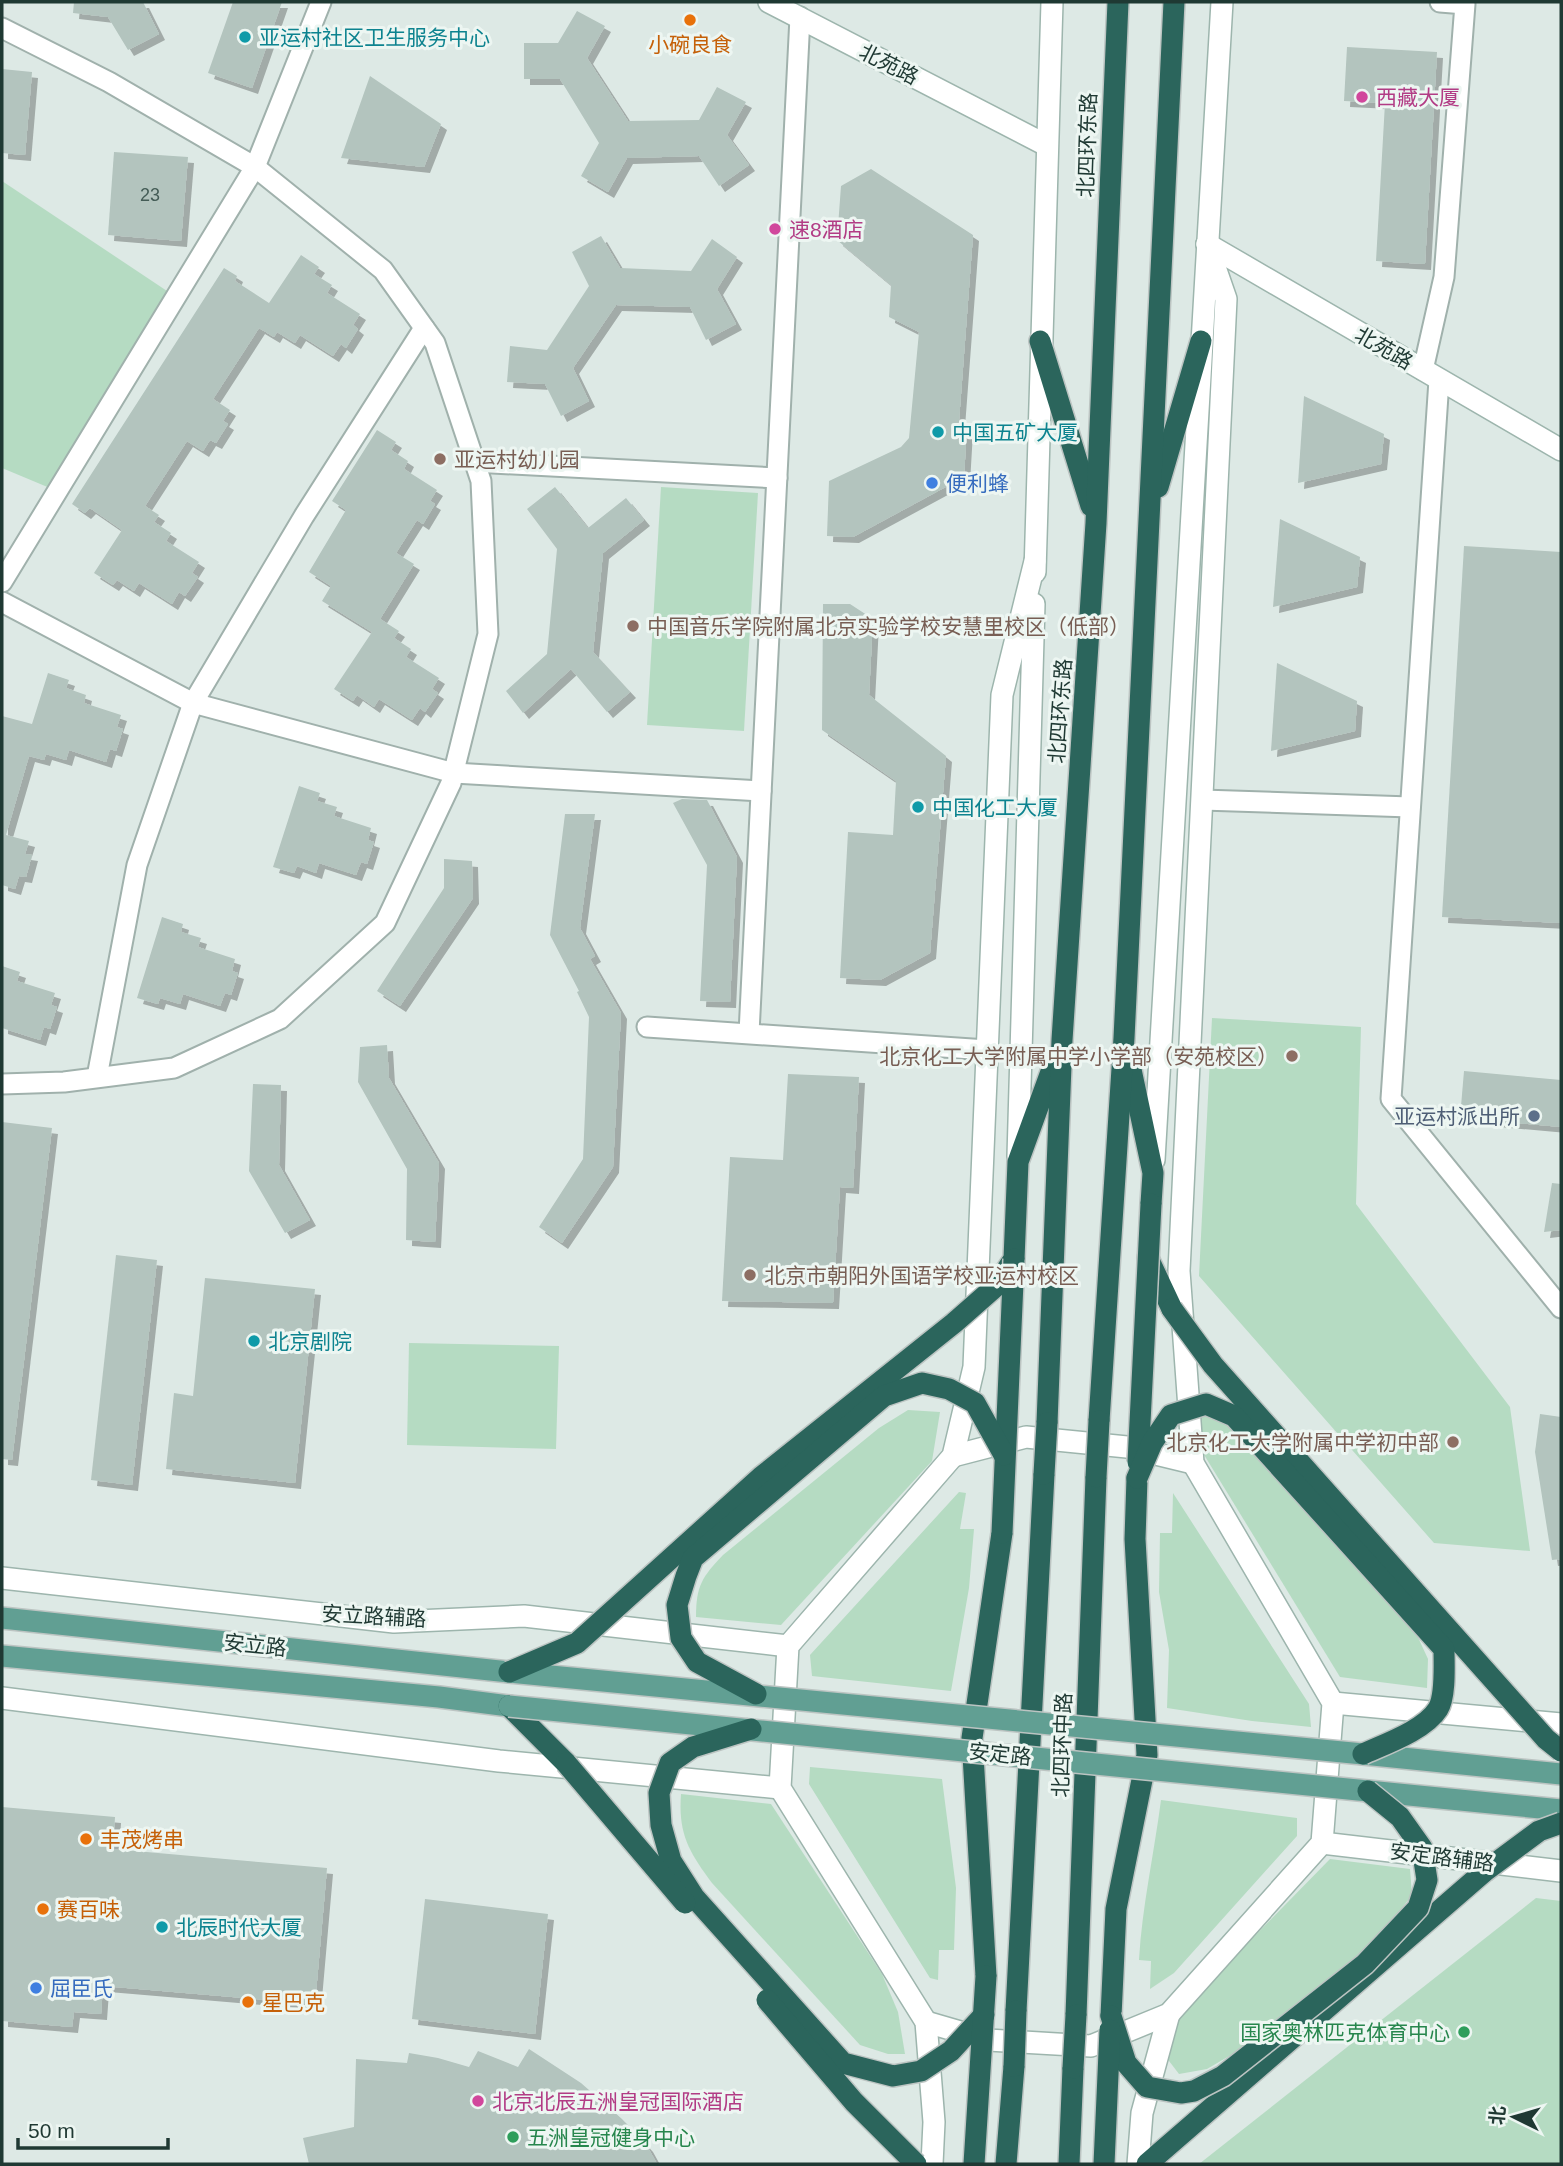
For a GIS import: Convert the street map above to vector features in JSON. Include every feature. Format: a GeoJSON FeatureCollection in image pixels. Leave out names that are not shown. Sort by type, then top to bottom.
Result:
{"type":"FeatureCollection","features":[{"type":"Feature","properties":{"kind":"highway","name":"北四环东路"},"geometry":{"type":"LineString","coordinates":[[1047,1423],[1062,1040],[1097,523],[1118,2]]}},
{"type":"Feature","properties":{"kind":"highway"},"geometry":{"type":"LineString","coordinates":[[1104,2164],[1116,1909],[1147,1755],[1135,1539],[1153,1173],[1124,1038],[1174,2]]}},
{"type":"Feature","properties":{"kind":"highway"},"geometry":{"type":"LineString","coordinates":[[1040,341],[1097,523]]}},
{"type":"Feature","properties":{"kind":"highway"},"geometry":{"type":"LineString","coordinates":[[1149,519],[1201,341]]}},
{"type":"Feature","properties":{"kind":"highway","name":"北四环中路"},"geometry":{"type":"LineString","coordinates":[[1069,2164],[1096,1477],[1124,1038]]}},
{"type":"Feature","properties":{"kind":"highway"},"geometry":{"type":"LineString","coordinates":[[974,2164],[986,1976],[972,1738],[1002,1533],[1018,1162],[1062,1040]]}},
{"type":"Feature","properties":{"kind":"highway"},"geometry":{"type":"LineString","coordinates":[[1148,1258],[1172,1309],[1213,1366],[1449,1633],[1546,1739],[1561,1751]]}},
{"type":"Feature","properties":{"kind":"highway"},"geometry":{"type":"LineString","coordinates":[[509,1672],[578,1643],[761,1477],[954,1323],[995,1287],[1014,1259]]}},
{"type":"Feature","properties":{"kind":"highway"},"geometry":{"type":"LineString","coordinates":[[756,1694],[697,1662],[681,1637],[677,1605],[693,1558],[884,1396],[922,1383],[949,1390],[975,1403],[1004,1455]]}},
{"type":"Feature","properties":{"kind":"highway"},"geometry":{"type":"LineString","coordinates":[[1137,1478],[1152,1443],[1171,1415],[1206,1404],[1234,1416],[1444,1649],[1444,1678],[1438,1708],[1411,1733],[1363,1754]]}},
{"type":"Feature","properties":{"kind":"highway","name":"北四环中路"},"geometry":{"type":"LineString","coordinates":[[1006,2164],[1014,2066],[1047,1423]]}},
{"type":"Feature","properties":{"kind":"highway"},"geometry":{"type":"LineString","coordinates":[[509,1706],[566,1763],[854,2102],[916,2164]]}},
{"type":"Feature","properties":{"kind":"highway"},"geometry":{"type":"LineString","coordinates":[[751,1729],[693,1747],[670,1763],[659,1793],[661,1825],[671,1861],[694,1897],[842,2063],[892,2076],[921,2071],[951,2051],[984,2015]]}},
{"type":"Feature","properties":{"kind":"highway"},"geometry":{"type":"LineString","coordinates":[[1111,2016],[1126,2063],[1147,2087],[1181,2093],[1194,2091],[1223,2076],[1365,1964],[1418,1908],[1427,1880],[1422,1848],[1401,1817],[1368,1791]]}},
{"type":"Feature","properties":{"kind":"highway"},"geometry":{"type":"LineString","coordinates":[[1147,2164],[1485,1871],[1539,1831],[1561,1823]]}},
{"type":"Feature","properties":{"kind":"main road","name":"安立路"},"geometry":{"type":"LineString","coordinates":[[2,1618],[509,1672]]}},
{"type":"Feature","properties":{"kind":"main road","name":"安立路"},"geometry":{"type":"LineString","coordinates":[[2,1656],[439,1698]]}},
{"type":"Feature","properties":{"kind":"main road","name":"安定路"},"geometry":{"type":"LineString","coordinates":[[509,1672],[1561,1774]]}},
{"type":"Feature","properties":{"kind":"main road","name":"安定路"},"geometry":{"type":"LineString","coordinates":[[439,1698],[1561,1810]]}},
{"type":"Feature","properties":{"kind":"street"},"geometry":{"type":"LineString","coordinates":[[2,582],[255,167],[321,2]]}},
{"type":"Feature","properties":{"kind":"street","name":"北苑路"},"geometry":{"type":"LineString","coordinates":[[769,2],[1046,145]]}},
{"type":"Feature","properties":{"kind":"street","name":"北四环东路"},"geometry":{"type":"LineString","coordinates":[[1018,1162],[1052,2]]}},
{"type":"Feature","properties":{"kind":"street"},"geometry":{"type":"LineString","coordinates":[[1153,1173],[1222,2]]}},
{"type":"Feature","properties":{"kind":"street"},"geometry":{"type":"LineString","coordinates":[[1440,2],[1465,4],[1444,278],[1431,375],[1410,807],[1391,1099],[1561,1308]]}},
{"type":"Feature","properties":{"kind":"street"},"geometry":{"type":"LineString","coordinates":[[749,1033],[800,18]]}},
{"type":"Feature","properties":{"kind":"street"},"geometry":{"type":"LineString","coordinates":[[2,28],[109,82],[255,167],[383,270],[435,343],[481,481],[488,634],[451,783],[385,923],[280,1019],[174,1068],[64,1082],[2,1084]]}},
{"type":"Feature","properties":{"kind":"street"},"geometry":{"type":"LineString","coordinates":[[926,2022],[988,2040],[1091,2046],[1169,2014],[1322,1843],[1333,1703],[1193,1463],[1179,1271],[1226,299],[1208,244]]}},
{"type":"Feature","properties":{"kind":"street","name":"北苑路"},"geometry":{"type":"LineString","coordinates":[[1208,244],[1561,450]]}},
{"type":"Feature","properties":{"kind":"street"},"geometry":{"type":"LineString","coordinates":[[97,1077],[137,865],[193,703],[304,516],[425,328]]}},
{"type":"Feature","properties":{"kind":"street"},"geometry":{"type":"LineString","coordinates":[[474,462],[777,478]]}},
{"type":"Feature","properties":{"kind":"street"},"geometry":{"type":"LineString","coordinates":[[932,2164],[934,2122],[926,2022],[780,1788],[788,1646],[953,1456],[974,1367],[1002,695],[1035,561]]}},
{"type":"Feature","properties":{"kind":"street"},"geometry":{"type":"LineString","coordinates":[[2,602],[193,703],[454,773],[761,792]]}},
{"type":"Feature","properties":{"kind":"street"},"geometry":{"type":"LineString","coordinates":[[1202,800],[1410,807]]}},
{"type":"Feature","properties":{"kind":"street"},"geometry":{"type":"LineString","coordinates":[[647,1027],[987,1050]]}},
{"type":"Feature","properties":{"kind":"street"},"geometry":{"type":"LineString","coordinates":[[953,1456],[1026,1437],[1127,1447],[1193,1463]]}},
{"type":"Feature","properties":{"kind":"street","name":"安立路辅路"},"geometry":{"type":"LineString","coordinates":[[2,1578],[394,1622],[524,1616],[788,1646]]}},
{"type":"Feature","properties":{"kind":"street"},"geometry":{"type":"LineString","coordinates":[[2,1698],[499,1761],[780,1788]]}},
{"type":"Feature","properties":{"kind":"street"},"geometry":{"type":"LineString","coordinates":[[1333,1703],[1561,1724]]}},
{"type":"Feature","properties":{"kind":"street","name":"安定路辅路"},"geometry":{"type":"LineString","coordinates":[[1322,1843],[1561,1871]]}},
{"type":"Feature","properties":{"kind":"street"},"geometry":{"type":"LineString","coordinates":[[1138,2164],[1142,2113],[1169,2014]]}},
{"type":"Feature","properties":{"kind":"green space"},"geometry":{"type":"Polygon","coordinates":[[[2,181],[176,297],[57,491],[2,468],[2,181]]]}},
{"type":"Feature","properties":{"kind":"green space"},"geometry":{"type":"Polygon","coordinates":[[[661,487],[758,493],[744,731],[647,725],[661,487]]]}},
{"type":"Feature","properties":{"kind":"green space"},"geometry":{"type":"Polygon","coordinates":[[[1212,1018],[1361,1027],[1356,1204],[1510,1407],[1530,1551],[1434,1543],[1199,1276],[1212,1018]]]}},
{"type":"Feature","properties":{"kind":"green space"},"geometry":{"type":"Polygon","coordinates":[[[409,1343],[559,1346],[556,1449],[407,1445],[409,1343]]]}},
{"type":"Feature","properties":{"kind":"green space"},"geometry":{"type":"Polygon","coordinates":[[[908,1410],[940,1412],[932,1461],[781,1625],[696,1617],[697,1597],[702,1583],[723,1555],[879,1428],[908,1410]]]}},
{"type":"Feature","properties":{"kind":"green space"},"geometry":{"type":"Polygon","coordinates":[[[1221,1415],[1410,1620],[1428,1659],[1427,1688],[1340,1677],[1195,1440],[1194,1418],[1221,1415]]]}},
{"type":"Feature","properties":{"kind":"green space"},"geometry":{"type":"Polygon","coordinates":[[[959,1492],[966,1493],[960,1529],[974,1529],[969,1588],[951,1691],[812,1676],[810,1655],[959,1492]]]}},
{"type":"Feature","properties":{"kind":"green space"},"geometry":{"type":"Polygon","coordinates":[[[1173,1493],[1309,1704],[1311,1727],[1167,1708],[1169,1650],[1159,1592],[1160,1533],[1172,1533],[1173,1493]]]}},
{"type":"Feature","properties":{"kind":"green space"},"geometry":{"type":"Polygon","coordinates":[[[810,1767],[942,1779],[956,1888],[954,1950],[939,1950],[938,1980],[930,1978],[809,1784],[810,1767]]]}},
{"type":"Feature","properties":{"kind":"green space"},"geometry":{"type":"Polygon","coordinates":[[[681,1794],[771,1804],[882,1974],[898,2012],[905,2054],[888,2054],[860,2045],[712,1883],[691,1852],[683,1832],[681,1794]]]}},
{"type":"Feature","properties":{"kind":"green space"},"geometry":{"type":"Polygon","coordinates":[[[1161,1800],[1297,1818],[1297,1836],[1174,1973],[1150,1989],[1151,1961],[1139,1960],[1145,1900],[1161,1800]]]}},
{"type":"Feature","properties":{"kind":"green space"},"geometry":{"type":"Polygon","coordinates":[[[1330,1859],[1410,1869],[1412,1895],[1373,1946],[1255,2041],[1207,2069],[1179,2074],[1166,2057],[1171,2029],[1184,2008],[1330,1859]]]}},
{"type":"Feature","properties":{"kind":"green space","name":"国家奥林匹克体育中心"},"geometry":{"type":"Polygon","coordinates":[[[1536,1898],[1561,1901],[1561,2164],[1199,2164],[1536,1898]]]}},
{"type":"Feature","properties":{"kind":"building"},"geometry":{"type":"Polygon","coordinates":[[[74,2],[143,2],[159,34],[128,50],[108,17],[73,13],[74,2]]]}},
{"type":"Feature","properties":{"kind":"building","name":"亚运村社区卫生服务中心"},"geometry":{"type":"Polygon","coordinates":[[[233,2],[282,2],[252,88],[208,73],[233,2]]]}},
{"type":"Feature","properties":{"kind":"building"},"geometry":{"type":"Polygon","coordinates":[[[577,11],[605,26],[587,58],[628,121],[699,120],[717,87],[746,102],[727,135],[749,165],[719,186],[699,156],[627,158],[608,192],[581,176],[599,143],[560,79],[524,79],[524,43],[558,43],[577,11]]]}},
{"type":"Feature","properties":{"kind":"building","name":"西藏大厦"},"geometry":{"type":"Polygon","coordinates":[[[1347,47],[1437,52],[1425,264],[1376,261],[1385,103],[1344,101],[1347,47]]]}},
{"type":"Feature","properties":{"kind":"building"},"geometry":{"type":"Polygon","coordinates":[[[2,69],[32,72],[25,155],[2,153],[2,69]]]}},
{"type":"Feature","properties":{"kind":"building"},"geometry":{"type":"Polygon","coordinates":[[[370,76],[441,124],[424,167],[341,158],[370,76]]]}},
{"type":"Feature","properties":{"kind":"building"},"geometry":{"type":"Polygon","coordinates":[[[114,152],[188,157],[181,241],[108,235],[114,152]]]}},
{"type":"Feature","properties":{"kind":"building"},"geometry":{"type":"Polygon","coordinates":[[[871,169],[973,235],[959,421],[967,426],[964,477],[853,537],[827,536],[829,481],[901,447],[909,438],[919,332],[889,317],[891,285],[837,240],[841,186],[871,169]]]}},
{"type":"Feature","properties":{"kind":"building"},"geometry":{"type":"Polygon","coordinates":[[[601,236],[620,268],[691,271],[712,239],[737,257],[717,289],[736,324],[706,340],[690,307],[616,305],[573,368],[589,401],[561,416],[545,384],[507,382],[510,346],[547,350],[589,286],[572,252],[601,236]]]}},
{"type":"Feature","properties":{"kind":"building"},"geometry":{"type":"Polygon","coordinates":[[[301,255],[319,267],[314,274],[332,285],[327,293],[360,314],[353,325],[358,329],[346,348],[341,344],[333,356],[300,335],[295,343],[277,332],[274,337],[259,328],[213,399],[230,410],[223,421],[228,424],[216,443],[210,440],[203,451],[187,441],[145,506],[159,515],[154,522],[171,533],[166,541],[199,562],[192,573],[198,577],[185,596],[179,592],[172,604],[139,583],[134,591],[117,580],[113,585],[94,573],[122,530],[90,508],[85,513],[72,504],[224,268],[237,276],[235,281],[269,303],[301,255]]]}},
{"type":"Feature","properties":{"kind":"building"},"geometry":{"type":"Polygon","coordinates":[[[1304,396],[1384,434],[1381,464],[1298,483],[1304,396]]]}},
{"type":"Feature","properties":{"kind":"building"},"geometry":{"type":"Polygon","coordinates":[[[377,430],[396,442],[391,450],[408,461],[404,469],[437,490],[430,501],[435,504],[423,524],[417,520],[396,553],[414,564],[380,619],[399,631],[394,638],[411,649],[406,657],[439,678],[432,689],[438,693],[425,712],[420,708],[412,720],[379,699],[374,707],[357,695],[353,701],[334,689],[372,632],[322,601],[331,586],[309,572],[346,510],[332,501],[377,430]]]}},
{"type":"Feature","properties":{"kind":"building"},"geometry":{"type":"Polygon","coordinates":[[[555,487],[588,528],[626,498],[644,520],[603,553],[593,652],[630,692],[607,712],[571,669],[523,713],[506,691],[547,654],[557,549],[527,509],[555,487]]]}},
{"type":"Feature","properties":{"kind":"building"},"geometry":{"type":"Polygon","coordinates":[[[1280,519],[1360,557],[1357,587],[1273,607],[1280,519]]]}},
{"type":"Feature","properties":{"kind":"building"},"geometry":{"type":"Polygon","coordinates":[[[1464,546],[1561,552],[1561,923],[1442,917],[1464,546]]]}},
{"type":"Feature","properties":{"kind":"building","name":"中国化工大厦"},"geometry":{"type":"Polygon","coordinates":[[[823,604],[850,604],[873,619],[869,695],[946,756],[930,953],[880,980],[840,978],[848,832],[893,835],[896,781],[822,730],[823,604]]]}},
{"type":"Feature","properties":{"kind":"building"},"geometry":{"type":"Polygon","coordinates":[[[1277,663],[1357,701],[1355,731],[1271,751],[1277,663]]]}},
{"type":"Feature","properties":{"kind":"building"},"geometry":{"type":"Polygon","coordinates":[[[48,673],[69,680],[66,688],[86,695],[84,703],[121,715],[117,727],[123,729],[116,751],[110,749],[106,762],[69,750],[66,760],[46,754],[44,760],[29,756],[6,835],[29,841],[25,854],[32,855],[26,877],[19,876],[15,889],[2,885],[2,716],[32,724],[48,673]]]}},
{"type":"Feature","properties":{"kind":"building"},"geometry":{"type":"Polygon","coordinates":[[[299,786],[320,793],[317,801],[337,807],[334,816],[371,828],[368,840],[374,842],[367,864],[361,862],[356,875],[319,863],[316,873],[297,866],[294,873],[273,867],[299,786]]]}},
{"type":"Feature","properties":{"kind":"building"},"geometry":{"type":"Polygon","coordinates":[[[682,799],[707,800],[737,857],[730,1002],[700,1001],[707,865],[673,803],[682,799]]]}},
{"type":"Feature","properties":{"kind":"building"},"geometry":{"type":"Polygon","coordinates":[[[565,814],[595,814],[580,928],[595,956],[590,959],[621,1013],[613,1167],[562,1243],[539,1227],[583,1159],[589,1017],[577,992],[579,991],[550,935],[565,814]]]}},
{"type":"Feature","properties":{"kind":"building"},"geometry":{"type":"Polygon","coordinates":[[[444,859],[472,861],[473,898],[400,1006],[377,991],[444,888],[444,859]]]}},
{"type":"Feature","properties":{"kind":"building"},"geometry":{"type":"Polygon","coordinates":[[[162,917],[183,924],[181,932],[201,938],[198,947],[235,959],[232,971],[238,973],[231,995],[225,993],[220,1006],[183,994],[180,1004],[160,998],[158,1004],[137,998],[162,917]]]}},
{"type":"Feature","properties":{"kind":"building"},"geometry":{"type":"Polygon","coordinates":[[[2,966],[20,972],[17,981],[55,993],[51,1005],[57,1007],[50,1029],[44,1027],[40,1040],[2,1028],[2,966]]]}},
{"type":"Feature","properties":{"kind":"building"},"geometry":{"type":"Polygon","coordinates":[[[387,1045],[389,1078],[439,1163],[435,1242],[406,1240],[407,1169],[358,1082],[360,1047],[387,1045]]]}},
{"type":"Feature","properties":{"kind":"building"},"geometry":{"type":"Polygon","coordinates":[[[1464,1071],[1561,1080],[1561,1127],[1460,1118],[1464,1071]]]}},
{"type":"Feature","properties":{"kind":"building"},"geometry":{"type":"Polygon","coordinates":[[[788,1074],[859,1077],[853,1188],[840,1187],[833,1303],[722,1301],[730,1157],[783,1160],[788,1074]]]}},
{"type":"Feature","properties":{"kind":"building"},"geometry":{"type":"Polygon","coordinates":[[[253,1084],[281,1085],[279,1165],[310,1220],[285,1233],[249,1171],[253,1084]]]}},
{"type":"Feature","properties":{"kind":"building"},"geometry":{"type":"Polygon","coordinates":[[[2,1122],[52,1128],[12,1460],[2,1459],[2,1122]]]}},
{"type":"Feature","properties":{"kind":"building"},"geometry":{"type":"Polygon","coordinates":[[[1552,1183],[1561,1184],[1561,1230],[1544,1232],[1552,1183]]]}},
{"type":"Feature","properties":{"kind":"building"},"geometry":{"type":"Polygon","coordinates":[[[116,1255],[157,1260],[132,1485],[91,1480],[116,1255]]]}},
{"type":"Feature","properties":{"kind":"building","name":"北京剧院"},"geometry":{"type":"Polygon","coordinates":[[[205,1278],[315,1289],[295,1483],[166,1469],[174,1393],[193,1396],[205,1278]]]}},
{"type":"Feature","properties":{"kind":"building"},"geometry":{"type":"Polygon","coordinates":[[[1540,1414],[1561,1417],[1561,1559],[1552,1560],[1535,1452],[1540,1414]]]}},
{"type":"Feature","properties":{"kind":"building","name":"北辰时代大厦"},"geometry":{"type":"Polygon","coordinates":[[[2,1807],[115,1817],[113,1849],[327,1868],[315,2004],[103,1986],[101,2014],[74,2012],[72,2027],[2,2021],[2,1807]]]}},
{"type":"Feature","properties":{"kind":"building"},"geometry":{"type":"Polygon","coordinates":[[[425,1899],[548,1914],[535,2034],[412,2019],[425,1899]]]}},
{"type":"Feature","properties":{"kind":"building","name":"北京北辰五洲皇冠国际酒店"},"geometry":{"type":"Polygon","coordinates":[[[529,2049],[581,2083],[622,2119],[647,2146],[657,2164],[309,2164],[303,2138],[354,2127],[356,2059],[407,2063],[409,2053],[469,2067],[478,2051],[518,2067],[529,2049]]]}},
{"type":"Feature","properties":{"kind":"place","name":"小碗良食"},"geometry":{"type":"Point","coordinates":[690,20]}},
{"type":"Feature","properties":{"kind":"place","name":"亚运村社区卫生服务中心"},"geometry":{"type":"Point","coordinates":[245,37]}},
{"type":"Feature","properties":{"kind":"place","name":"西藏大厦"},"geometry":{"type":"Point","coordinates":[1362,97]}},
{"type":"Feature","properties":{"kind":"place","name":"速8酒店"},"geometry":{"type":"Point","coordinates":[775,229]}},
{"type":"Feature","properties":{"kind":"place","name":"中国五矿大厦"},"geometry":{"type":"Point","coordinates":[938,432]}},
{"type":"Feature","properties":{"kind":"place","name":"亚运村幼儿园"},"geometry":{"type":"Point","coordinates":[440,459]}},
{"type":"Feature","properties":{"kind":"place","name":"便利蜂"},"geometry":{"type":"Point","coordinates":[932,483]}},
{"type":"Feature","properties":{"kind":"place","name":"中国音乐学院附属北京实验学校安慧里校区（低部）"},"geometry":{"type":"Point","coordinates":[633,626]}},
{"type":"Feature","properties":{"kind":"place","name":"中国化工大厦"},"geometry":{"type":"Point","coordinates":[918,807]}},
{"type":"Feature","properties":{"kind":"place","name":"北京化工大学附属中学小学部（安苑校区）"},"geometry":{"type":"Point","coordinates":[1292,1056]}},
{"type":"Feature","properties":{"kind":"place","name":"亚运村派出所"},"geometry":{"type":"Point","coordinates":[1534,1116]}},
{"type":"Feature","properties":{"kind":"place","name":"北京市朝阳外国语学校亚运村校区"},"geometry":{"type":"Point","coordinates":[750,1275]}},
{"type":"Feature","properties":{"kind":"place","name":"北京剧院"},"geometry":{"type":"Point","coordinates":[254,1341]}},
{"type":"Feature","properties":{"kind":"place","name":"北京化工大学附属中学初中部"},"geometry":{"type":"Point","coordinates":[1453,1442]}},
{"type":"Feature","properties":{"kind":"place","name":"丰茂烤串"},"geometry":{"type":"Point","coordinates":[86,1839]}},
{"type":"Feature","properties":{"kind":"place","name":"赛百味"},"geometry":{"type":"Point","coordinates":[43,1909]}},
{"type":"Feature","properties":{"kind":"place","name":"北辰时代大厦"},"geometry":{"type":"Point","coordinates":[162,1927]}},
{"type":"Feature","properties":{"kind":"place","name":"屈臣氏"},"geometry":{"type":"Point","coordinates":[36,1988]}},
{"type":"Feature","properties":{"kind":"place","name":"星巴克"},"geometry":{"type":"Point","coordinates":[248,2002]}},
{"type":"Feature","properties":{"kind":"place","name":"国家奥林匹克体育中心"},"geometry":{"type":"Point","coordinates":[1464,2032]}},
{"type":"Feature","properties":{"kind":"place","name":"北京北辰五洲皇冠国际酒店"},"geometry":{"type":"Point","coordinates":[478,2101]}},
{"type":"Feature","properties":{"kind":"place","name":"五洲皇冠健身中心"},"geometry":{"type":"Point","coordinates":[513,2137]}}]}
